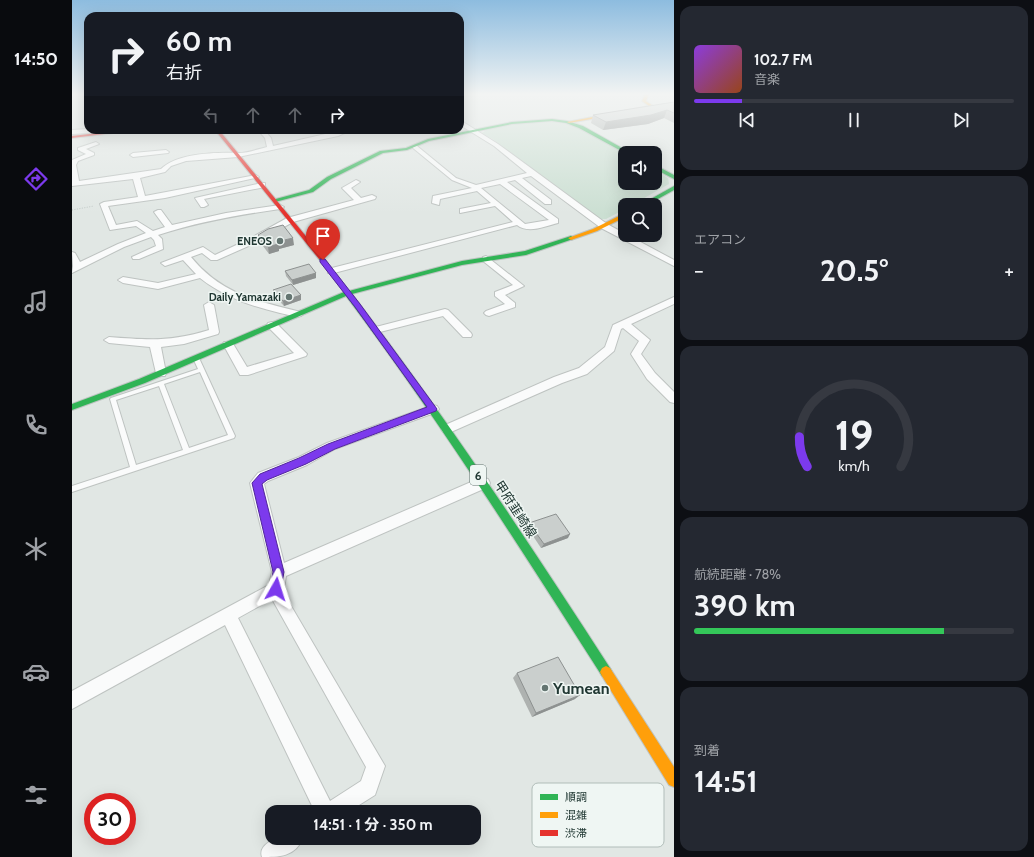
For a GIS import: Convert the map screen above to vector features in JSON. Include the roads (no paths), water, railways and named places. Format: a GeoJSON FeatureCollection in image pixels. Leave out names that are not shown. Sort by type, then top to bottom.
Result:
{"type":"FeatureCollection","features":[{"type":"Feature","properties":{"kind":"street"},"geometry":{"type":"LineString","coordinates":[[72,137],[99,134]]}},
{"type":"Feature","properties":{"kind":"street","name":"甲府韮崎線"},"geometry":{"type":"LineString","coordinates":[[220,134],[331,271],[433,409],[483,482],[674,780]]}},
{"type":"Feature","properties":{"kind":"street"},"geometry":{"type":"LineString","coordinates":[[264,134],[270,144],[270,148],[267,149]]}},
{"type":"Feature","properties":{"kind":"street"},"geometry":{"type":"LineString","coordinates":[[96,144],[80,149],[92,154],[75,160],[73,166],[74,184],[163,171],[169,165],[185,159],[237,154],[338,134]]}},
{"type":"Feature","properties":{"kind":"street"},"geometry":{"type":"LineString","coordinates":[[72,255],[75,268],[112,249],[170,228],[278,204],[311,191],[329,178],[382,152],[415,147],[428,140],[454,134]]}},
{"type":"Feature","properties":{"kind":"street"},"geometry":{"type":"LineString","coordinates":[[479,134],[496,144],[532,174],[604,226],[674,264]]}},
{"type":"Feature","properties":{"kind":"street"},"geometry":{"type":"LineString","coordinates":[[592,134],[618,147]]}},
{"type":"Feature","properties":{"kind":"street"},"geometry":{"type":"LineString","coordinates":[[415,147],[454,179],[477,188],[517,223],[530,227],[555,221],[502,181]]}},
{"type":"Feature","properties":{"kind":"street"},"geometry":{"type":"LineString","coordinates":[[133,155],[166,150],[162,160],[169,165]]}},
{"type":"Feature","properties":{"kind":"street"},"geometry":{"type":"LineString","coordinates":[[662,171],[674,177]]}},
{"type":"Feature","properties":{"kind":"street"},"geometry":{"type":"LineString","coordinates":[[436,203],[436,198],[532,174]]}},
{"type":"Feature","properties":{"kind":"street"},"geometry":{"type":"LineString","coordinates":[[136,175],[142,199]]}},
{"type":"Feature","properties":{"kind":"street"},"geometry":{"type":"LineString","coordinates":[[516,178],[548,202]]}},
{"type":"Feature","properties":{"kind":"street"},"geometry":{"type":"LineString","coordinates":[[136,257],[160,247],[158,239],[137,223],[112,228],[104,204],[259,181]]}},
{"type":"Feature","properties":{"kind":"street"},"geometry":{"type":"LineString","coordinates":[[204,205],[199,198],[259,181]]}},
{"type":"Feature","properties":{"kind":"street"},"geometry":{"type":"LineString","coordinates":[[356,182],[346,188],[359,200]]}},
{"type":"Feature","properties":{"kind":"street"},"geometry":{"type":"LineString","coordinates":[[658,198],[672,191]]}},
{"type":"Feature","properties":{"kind":"street"},"geometry":{"type":"LineString","coordinates":[[165,264],[203,250],[214,258],[250,242],[290,220],[372,197]]}},
{"type":"Feature","properties":{"kind":"street"},"geometry":{"type":"LineString","coordinates":[[534,205],[566,198]]}},
{"type":"Feature","properties":{"kind":"street"},"geometry":{"type":"LineString","coordinates":[[463,211],[496,204]]}},
{"type":"Feature","properties":{"kind":"street"},"geometry":{"type":"LineString","coordinates":[[158,212],[170,228]]}},
{"type":"Feature","properties":{"kind":"street"},"geometry":{"type":"LineString","coordinates":[[72,407],[161,378],[196,358],[348,293],[454,264],[526,253],[604,226],[618,219]]}},
{"type":"Feature","properties":{"kind":"street"},"geometry":{"type":"LineString","coordinates":[[331,271],[438,243],[457,236],[517,223]]}},
{"type":"Feature","properties":{"kind":"street"},"geometry":{"type":"LineString","coordinates":[[185,256],[202,275],[226,290],[263,307],[298,314]]}},
{"type":"Feature","properties":{"kind":"street"},"geometry":{"type":"LineString","coordinates":[[486,259],[519,286],[498,294],[512,305],[489,312]]}},
{"type":"Feature","properties":{"kind":"street"},"geometry":{"type":"LineString","coordinates":[[123,280],[158,286],[180,282],[202,275]]}},
{"type":"Feature","properties":{"kind":"street"},"geometry":{"type":"LineString","coordinates":[[447,429],[558,380],[583,371],[610,349],[617,327],[674,300]]}},
{"type":"Feature","properties":{"kind":"street"},"geometry":{"type":"LineString","coordinates":[[109,340],[155,344],[184,341],[214,332],[209,305]]}},
{"type":"Feature","properties":{"kind":"street"},"geometry":{"type":"LineString","coordinates":[[376,330],[445,312],[467,335]]}},
{"type":"Feature","properties":{"kind":"street"},"geometry":{"type":"LineString","coordinates":[[625,324],[645,340],[636,354],[651,376],[674,399]]}},
{"type":"Feature","properties":{"kind":"street"},"geometry":{"type":"LineString","coordinates":[[228,344],[244,372],[302,354],[272,325]]}},
{"type":"Feature","properties":{"kind":"street"},"geometry":{"type":"LineString","coordinates":[[155,344],[161,378]]}},
{"type":"Feature","properties":{"kind":"street"},"geometry":{"type":"LineString","coordinates":[[341,805],[368,788],[376,766],[281,603],[276,589],[278,572],[257,483],[264,477],[303,461],[331,446],[433,409]]}},
{"type":"Feature","properties":{"kind":"street"},"geometry":{"type":"LineString","coordinates":[[278,572],[483,482]]}},
{"type":"Feature","properties":{"kind":"street"},"geometry":{"type":"LineString","coordinates":[[72,700],[276,589]]}},
{"type":"Feature","properties":{"kind":"street"},"geometry":{"type":"LineString","coordinates":[[228,614],[322,805]]}},
{"type":"Feature","properties":{"kind":"street"},"geometry":{"type":"LineString","coordinates":[[272,857],[271,854],[283,845]]}},
{"type":"Feature","properties":{"kind":"lane"},"geometry":{"type":"LineString","coordinates":[[72,489],[232,436],[196,358]]}},
{"type":"Feature","properties":{"kind":"lane"},"geometry":{"type":"LineString","coordinates":[[134,469],[113,399],[161,378],[201,370]]}},
{"type":"Feature","properties":{"kind":"lane"},"geometry":{"type":"LineString","coordinates":[[161,378],[187,451]]}},
{"type":"Feature","properties":{"kind":"place","name":"ENEOS"},"geometry":{"type":"Point","coordinates":[280,241]}},
{"type":"Feature","properties":{"kind":"place","name":"Daily Yamazaki"},"geometry":{"type":"Point","coordinates":[289,297]}},
{"type":"Feature","properties":{"kind":"place","name":"Yumean"},"geometry":{"type":"Point","coordinates":[545,688]}}]}
